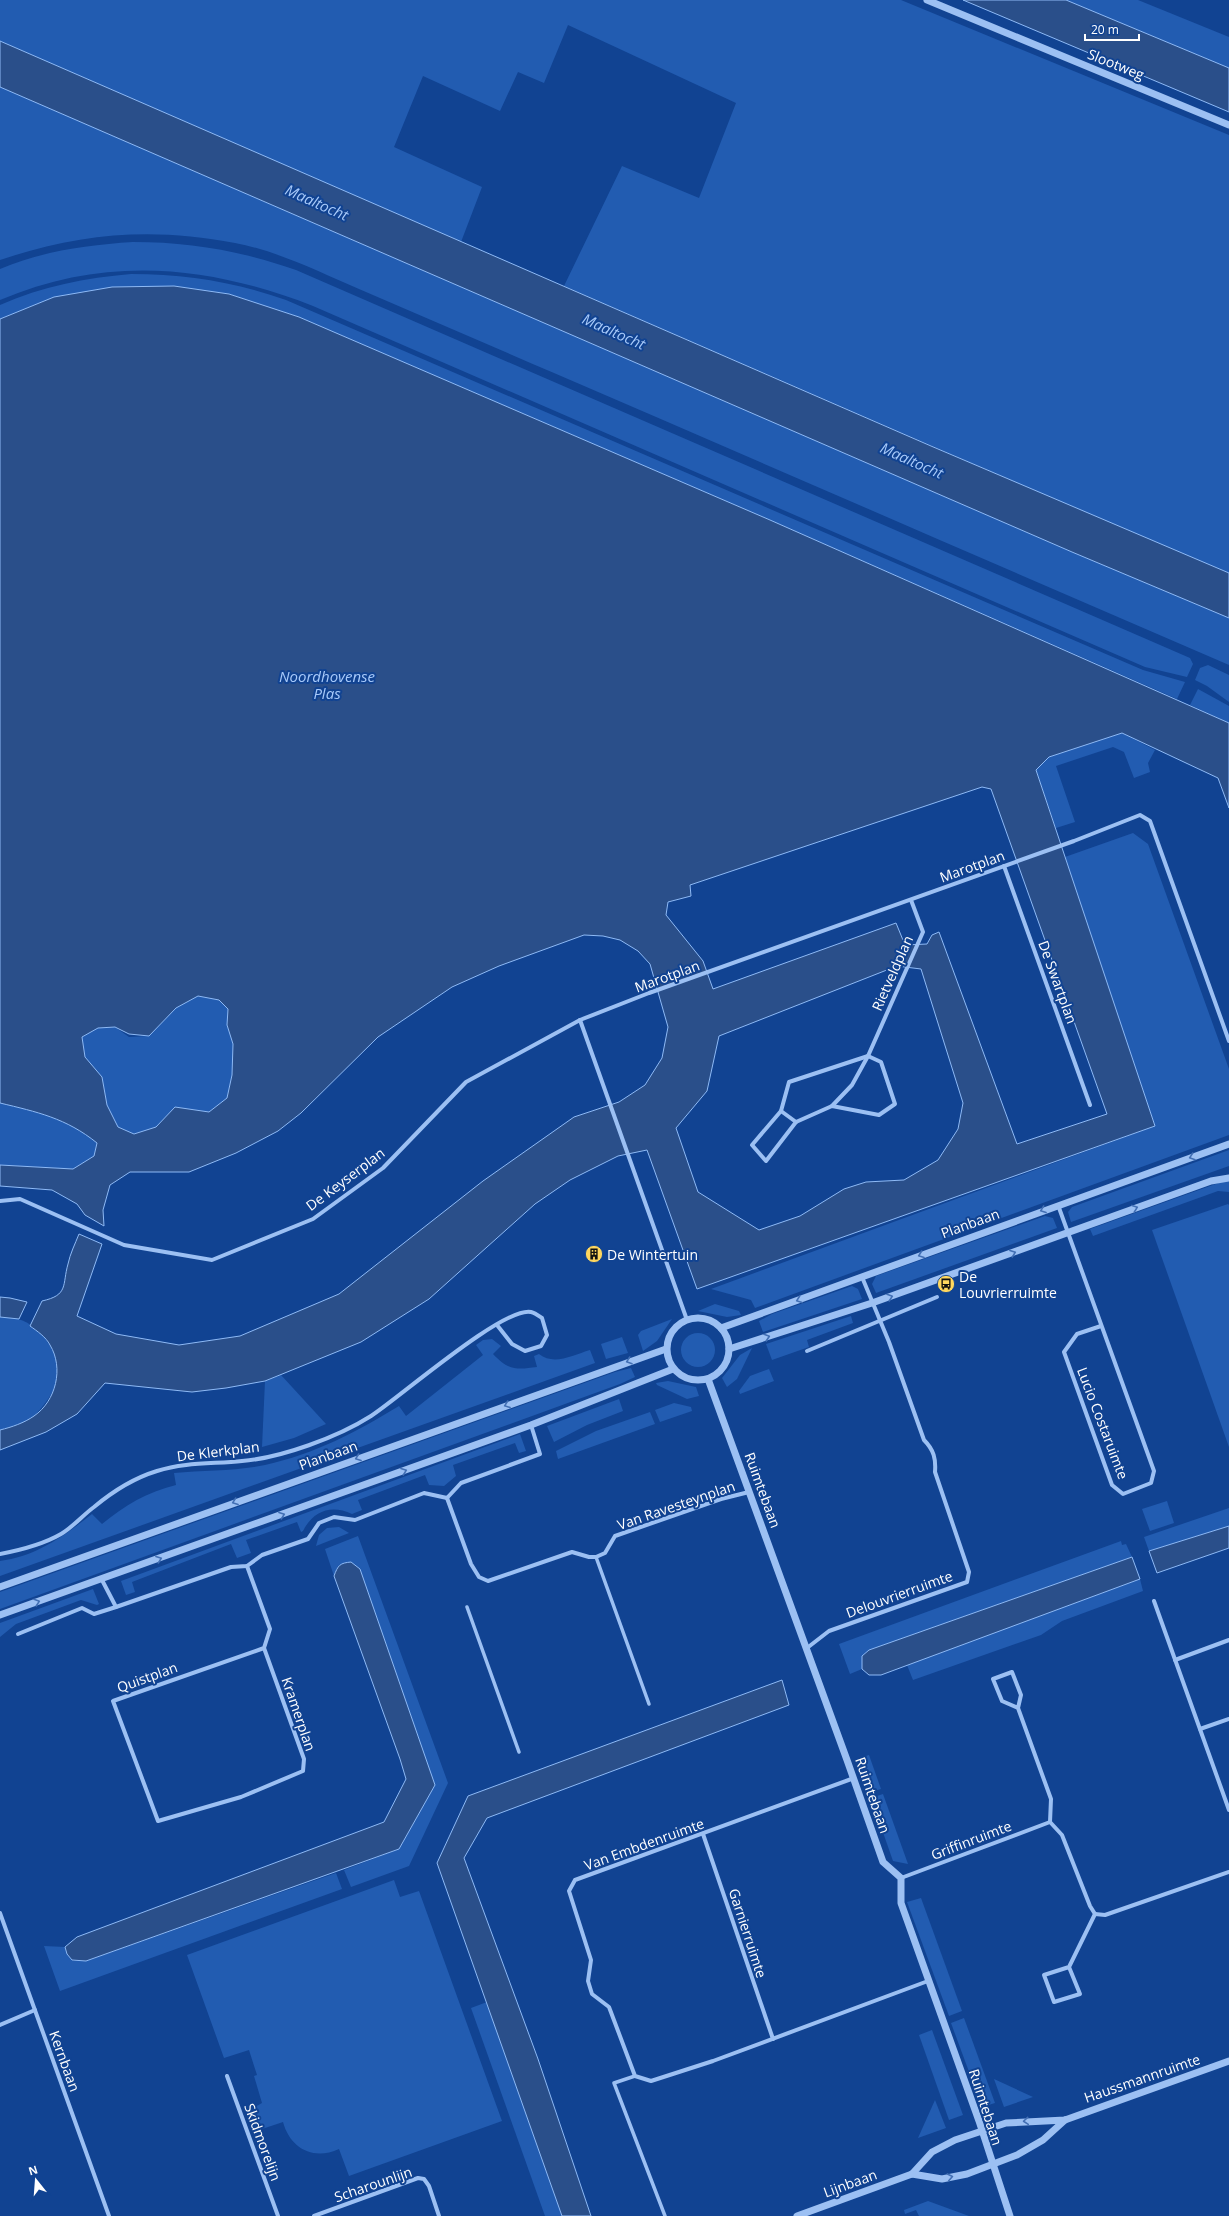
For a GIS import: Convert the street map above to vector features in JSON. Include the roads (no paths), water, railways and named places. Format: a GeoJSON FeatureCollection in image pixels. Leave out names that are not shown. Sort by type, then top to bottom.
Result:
{"type":"FeatureCollection","features":[{"type":"Feature","properties":{"kind":"street","name":"Slootweg"},"geometry":{"type":"LineString","coordinates":[[927,0],[1229,125]]}},
{"type":"Feature","properties":{"kind":"street","name":"Marotplan"},"geometry":{"type":"LineString","coordinates":[[580,1020],[649,993],[1074,841],[1140,815],[1150,822],[1229,1041]]}},
{"type":"Feature","properties":{"kind":"street","name":"De Swartplan"},"geometry":{"type":"LineString","coordinates":[[1004,866],[1090,1105]]}},
{"type":"Feature","properties":{"kind":"street","name":"Rietveldplan"},"geometry":{"type":"LineString","coordinates":[[868,1056],[789,1082],[781,1111],[752,1145],[766,1161],[796,1122],[832,1106],[852,1084],[868,1056],[923,932],[911,900]]}},
{"type":"Feature","properties":{"kind":"street"},"geometry":{"type":"LineString","coordinates":[[580,1020],[687,1320]]}},
{"type":"Feature","properties":{"kind":"street","name":"De Keyserplan"},"geometry":{"type":"LineString","coordinates":[[0,1201],[20,1199],[124,1245],[212,1260],[314,1219],[382,1168],[466,1082],[580,1020]]}},
{"type":"Feature","properties":{"kind":"street"},"geometry":{"type":"LineString","coordinates":[[832,1106],[879,1115],[895,1104],[881,1062],[868,1056]]}},
{"type":"Feature","properties":{"kind":"street"},"geometry":{"type":"LineString","coordinates":[[781,1111],[796,1122]]}},
{"type":"Feature","properties":{"kind":"street","name":"Planbaan"},"geometry":{"type":"LineString","coordinates":[[721,1328],[1058,1204],[1229,1144]]}},
{"type":"Feature","properties":{"kind":"street"},"geometry":{"type":"LineString","coordinates":[[729,1349],[872,1303],[1211,1181],[1229,1178]]}},
{"type":"Feature","properties":{"kind":"street","name":"Lucio Costaruimte"},"geometry":{"type":"LineString","coordinates":[[1058,1204],[1154,1471],[1152,1483],[1123,1494],[1112,1485],[1064,1352],[1077,1334],[1101,1326]]}},
{"type":"Feature","properties":{"kind":"street","name":"Delouvrierruimte"},"geometry":{"type":"LineString","coordinates":[[807,1648],[829,1631],[967,1582],[969,1572],[935,1472],[936,1460],[931,1447],[924,1440],[889,1342],[879,1322],[862,1277]]}},
{"type":"Feature","properties":{"kind":"street"},"geometry":{"type":"LineString","coordinates":[[807,1352],[937,1297]]}},
{"type":"Feature","properties":{"kind":"street","name":"De Klerkplan"},"geometry":{"type":"LineString","coordinates":[[0,1554],[24,1550],[61,1534],[95,1506],[125,1485],[158,1470],[204,1462],[243,1461],[293,1450],[342,1432],[371,1416],[484,1330],[497,1326],[520,1314],[531,1312],[542,1318],[547,1335],[541,1346],[525,1351],[512,1344],[497,1326]]}},
{"type":"Feature","properties":{"kind":"street"},"geometry":{"type":"LineString","coordinates":[[705,1319],[721,1328],[726,1334],[729,1349],[727,1360],[721,1370],[708,1379],[700,1381],[686,1379],[673,1369],[667,1356],[666,1349],[667,1342],[674,1328],[687,1320],[705,1319]]}},
{"type":"Feature","properties":{"kind":"street","name":"Planbaan"},"geometry":{"type":"LineString","coordinates":[[0,1587],[666,1349]]}},
{"type":"Feature","properties":{"kind":"street"},"geometry":{"type":"LineString","coordinates":[[0,1615],[102,1580],[531,1425],[673,1369]]}},
{"type":"Feature","properties":{"kind":"street","name":"Ruimtebaan"},"geometry":{"type":"LineString","coordinates":[[708,1379],[807,1648],[883,1862],[901,1878],[901,1903],[1010,2216]]}},
{"type":"Feature","properties":{"kind":"street"},"geometry":{"type":"LineString","coordinates":[[447,1498],[461,1483],[540,1454],[531,1425]]}},
{"type":"Feature","properties":{"kind":"street","name":"Van Ravesteynplan"},"geometry":{"type":"LineString","coordinates":[[596,1557],[605,1553],[615,1536],[721,1499],[749,1492]]}},
{"type":"Feature","properties":{"kind":"street"},"geometry":{"type":"LineString","coordinates":[[18,1634],[82,1608],[94,1614],[231,1567],[247,1566],[262,1555],[308,1539],[319,1523],[334,1517],[355,1520],[424,1493],[447,1498]]}},
{"type":"Feature","properties":{"kind":"street"},"geometry":{"type":"LineString","coordinates":[[447,1498],[471,1564],[479,1577],[488,1581],[572,1552],[589,1557],[596,1557],[649,1704]]}},
{"type":"Feature","properties":{"kind":"street"},"geometry":{"type":"LineString","coordinates":[[247,1566],[270,1629],[264,1648]]}},
{"type":"Feature","properties":{"kind":"street"},"geometry":{"type":"LineString","coordinates":[[102,1580],[116,1607]]}},
{"type":"Feature","properties":{"kind":"street"},"geometry":{"type":"LineString","coordinates":[[1154,1601],[1200,1729],[1227,1797],[1229,1810]]}},
{"type":"Feature","properties":{"kind":"street"},"geometry":{"type":"LineString","coordinates":[[467,1607],[519,1752]]}},
{"type":"Feature","properties":{"kind":"street"},"geometry":{"type":"LineString","coordinates":[[1175,1660],[1229,1640]]}},
{"type":"Feature","properties":{"kind":"street","name":"Kramerplan"},"geometry":{"type":"LineString","coordinates":[[158,1821],[241,1797],[303,1771],[304,1759],[264,1648]]}},
{"type":"Feature","properties":{"kind":"street","name":"Quistplan"},"geometry":{"type":"LineString","coordinates":[[158,1821],[113,1701],[264,1648]]}},
{"type":"Feature","properties":{"kind":"street"},"geometry":{"type":"LineString","coordinates":[[1018,1708],[1002,1701],[993,1679],[1012,1672],[1021,1695],[1018,1708],[1051,1799],[1050,1822],[1062,1835],[1090,1906],[1095,1914]]}},
{"type":"Feature","properties":{"kind":"street"},"geometry":{"type":"LineString","coordinates":[[1200,1729],[1229,1719]]}},
{"type":"Feature","properties":{"kind":"street","name":"Van Embdenruimte"},"geometry":{"type":"LineString","coordinates":[[635,2076],[609,2007],[592,1994],[588,1981],[591,1960],[569,1891],[575,1880],[854,1778]]}},
{"type":"Feature","properties":{"kind":"street","name":"Griffinruimte"},"geometry":{"type":"LineString","coordinates":[[901,1878],[1050,1822]]}},
{"type":"Feature","properties":{"kind":"street","name":"Garnierruimte"},"geometry":{"type":"LineString","coordinates":[[703,1834],[773,2039]]}},
{"type":"Feature","properties":{"kind":"street"},"geometry":{"type":"LineString","coordinates":[[1095,1914],[1105,1915],[1229,1872]]}},
{"type":"Feature","properties":{"kind":"street","name":"Kernbaan"},"geometry":{"type":"LineString","coordinates":[[0,1913],[109,2216]]}},
{"type":"Feature","properties":{"kind":"street"},"geometry":{"type":"LineString","coordinates":[[1069,1967],[1080,1994],[1054,2002],[1044,1975],[1069,1967],[1095,1914]]}},
{"type":"Feature","properties":{"kind":"street"},"geometry":{"type":"LineString","coordinates":[[665,2216],[614,2083],[635,2076],[651,2082],[773,2039],[928,1981]]}},
{"type":"Feature","properties":{"kind":"street"},"geometry":{"type":"LineString","coordinates":[[0,2025],[35,2010]]}},
{"type":"Feature","properties":{"kind":"street","name":"Haussmannruimte"},"geometry":{"type":"LineString","coordinates":[[1065,2120],[1229,2061]]}},
{"type":"Feature","properties":{"kind":"street","name":"Skidmorelijn"},"geometry":{"type":"LineString","coordinates":[[227,2076],[278,2216]]}},
{"type":"Feature","properties":{"kind":"street","name":"Lijnbaan"},"geometry":{"type":"LineString","coordinates":[[796,2216],[912,2174],[932,2152],[955,2140],[1006,2123],[1065,2120]]}},
{"type":"Feature","properties":{"kind":"street","name":"Lijnbaan"},"geometry":{"type":"LineString","coordinates":[[912,2174],[942,2179],[967,2174],[1017,2155],[1043,2140],[1065,2120]]}},
{"type":"Feature","properties":{"kind":"street","name":"Scharounlijn"},"geometry":{"type":"LineString","coordinates":[[314,2216],[418,2178],[424,2179],[429,2186],[439,2216]]}},
{"type":"Feature","properties":{"kind":"water"},"geometry":{"type":"Polygon","coordinates":[[[963,0],[1066,0],[1229,68],[1229,112],[963,0]]]}},
{"type":"Feature","properties":{"kind":"water","name":"Maaltocht"},"geometry":{"type":"Polygon","coordinates":[[[0,41],[931,446],[1229,573],[1229,618],[1072,552],[0,87],[0,41]]]}},
{"type":"Feature","properties":{"kind":"water","name":"Noordhovense Plas"},"geometry":{"type":"Polygon","coordinates":[[[174,286],[229,294],[299,317],[770,520],[1229,723],[1229,808],[1218,778],[1122,733],[1049,757],[1036,770],[1155,1126],[697,1289],[647,1150],[618,1156],[570,1180],[535,1204],[429,1299],[361,1342],[265,1381],[226,1388],[192,1392],[105,1383],[77,1414],[46,1432],[0,1450],[0,1430],[26,1421],[42,1410],[48,1402],[56,1384],[56,1364],[50,1345],[41,1334],[30,1326],[42,1301],[51,1299],[61,1292],[70,1256],[79,1234],[102,1244],[77,1316],[116,1334],[179,1345],[240,1336],[339,1294],[483,1181],[574,1117],[619,1102],[645,1085],[662,1058],[668,1027],[650,964],[638,951],[620,940],[603,936],[584,935],[499,966],[452,987],[378,1037],[301,1113],[278,1131],[236,1153],[189,1172],[130,1172],[110,1185],[103,1210],[104,1226],[85,1215],[77,1204],[52,1190],[0,1186],[0,1165],[73,1169],[94,1156],[97,1143],[74,1127],[51,1117],[0,1103],[0,319],[54,297],[112,287],[174,286]],[[982,787],[690,885],[691,896],[668,902],[666,915],[703,961],[713,989],[896,923],[905,945],[927,944],[932,935],[939,932],[1017,1144],[1107,1114],[991,789],[982,787]],[[897,966],[719,1036],[707,1091],[676,1128],[698,1192],[759,1230],[800,1216],[844,1189],[866,1182],[904,1180],[938,1160],[958,1129],[963,1103],[921,969],[897,966]],[[198,996],[176,1008],[149,1036],[129,1034],[115,1027],[98,1028],[82,1037],[85,1057],[102,1077],[107,1105],[118,1127],[134,1134],[156,1127],[175,1107],[209,1112],[227,1098],[232,1075],[233,1044],[227,1025],[228,1009],[219,1000],[198,996]]]}},
{"type":"Feature","properties":{"kind":"water"},"geometry":{"type":"Polygon","coordinates":[[[0,1297],[27,1302],[19,1319],[0,1317],[0,1297]]]}},
{"type":"Feature","properties":{"kind":"water"},"geometry":{"type":"Polygon","coordinates":[[[1229,1526],[1229,1548],[1157,1573],[1149,1551],[1229,1526]]]}},
{"type":"Feature","properties":{"kind":"water"},"geometry":{"type":"Polygon","coordinates":[[[1132,1557],[1140,1579],[881,1675],[869,1675],[862,1669],[862,1656],[869,1650],[1132,1557]]]}},
{"type":"Feature","properties":{"kind":"water"},"geometry":{"type":"Polygon","coordinates":[[[351,1562],[360,1569],[435,1785],[399,1849],[86,1961],[72,1960],[67,1954],[65,1947],[77,1937],[384,1822],[406,1779],[334,1576],[340,1565],[351,1562]]]}},
{"type":"Feature","properties":{"kind":"water"},"geometry":{"type":"Polygon","coordinates":[[[782,1680],[789,1705],[487,1818],[464,1858],[538,2059],[591,2216],[562,2216],[437,1863],[468,1796],[782,1680]]]}},
{"type":"Feature","properties":{"kind":"place","name":"De Wintertuin"},"geometry":{"type":"Point","coordinates":[594,1254]}},
{"type":"Feature","properties":{"kind":"place","name":"De Louvrierruimte"},"geometry":{"type":"Point","coordinates":[946,1284]}}]}
